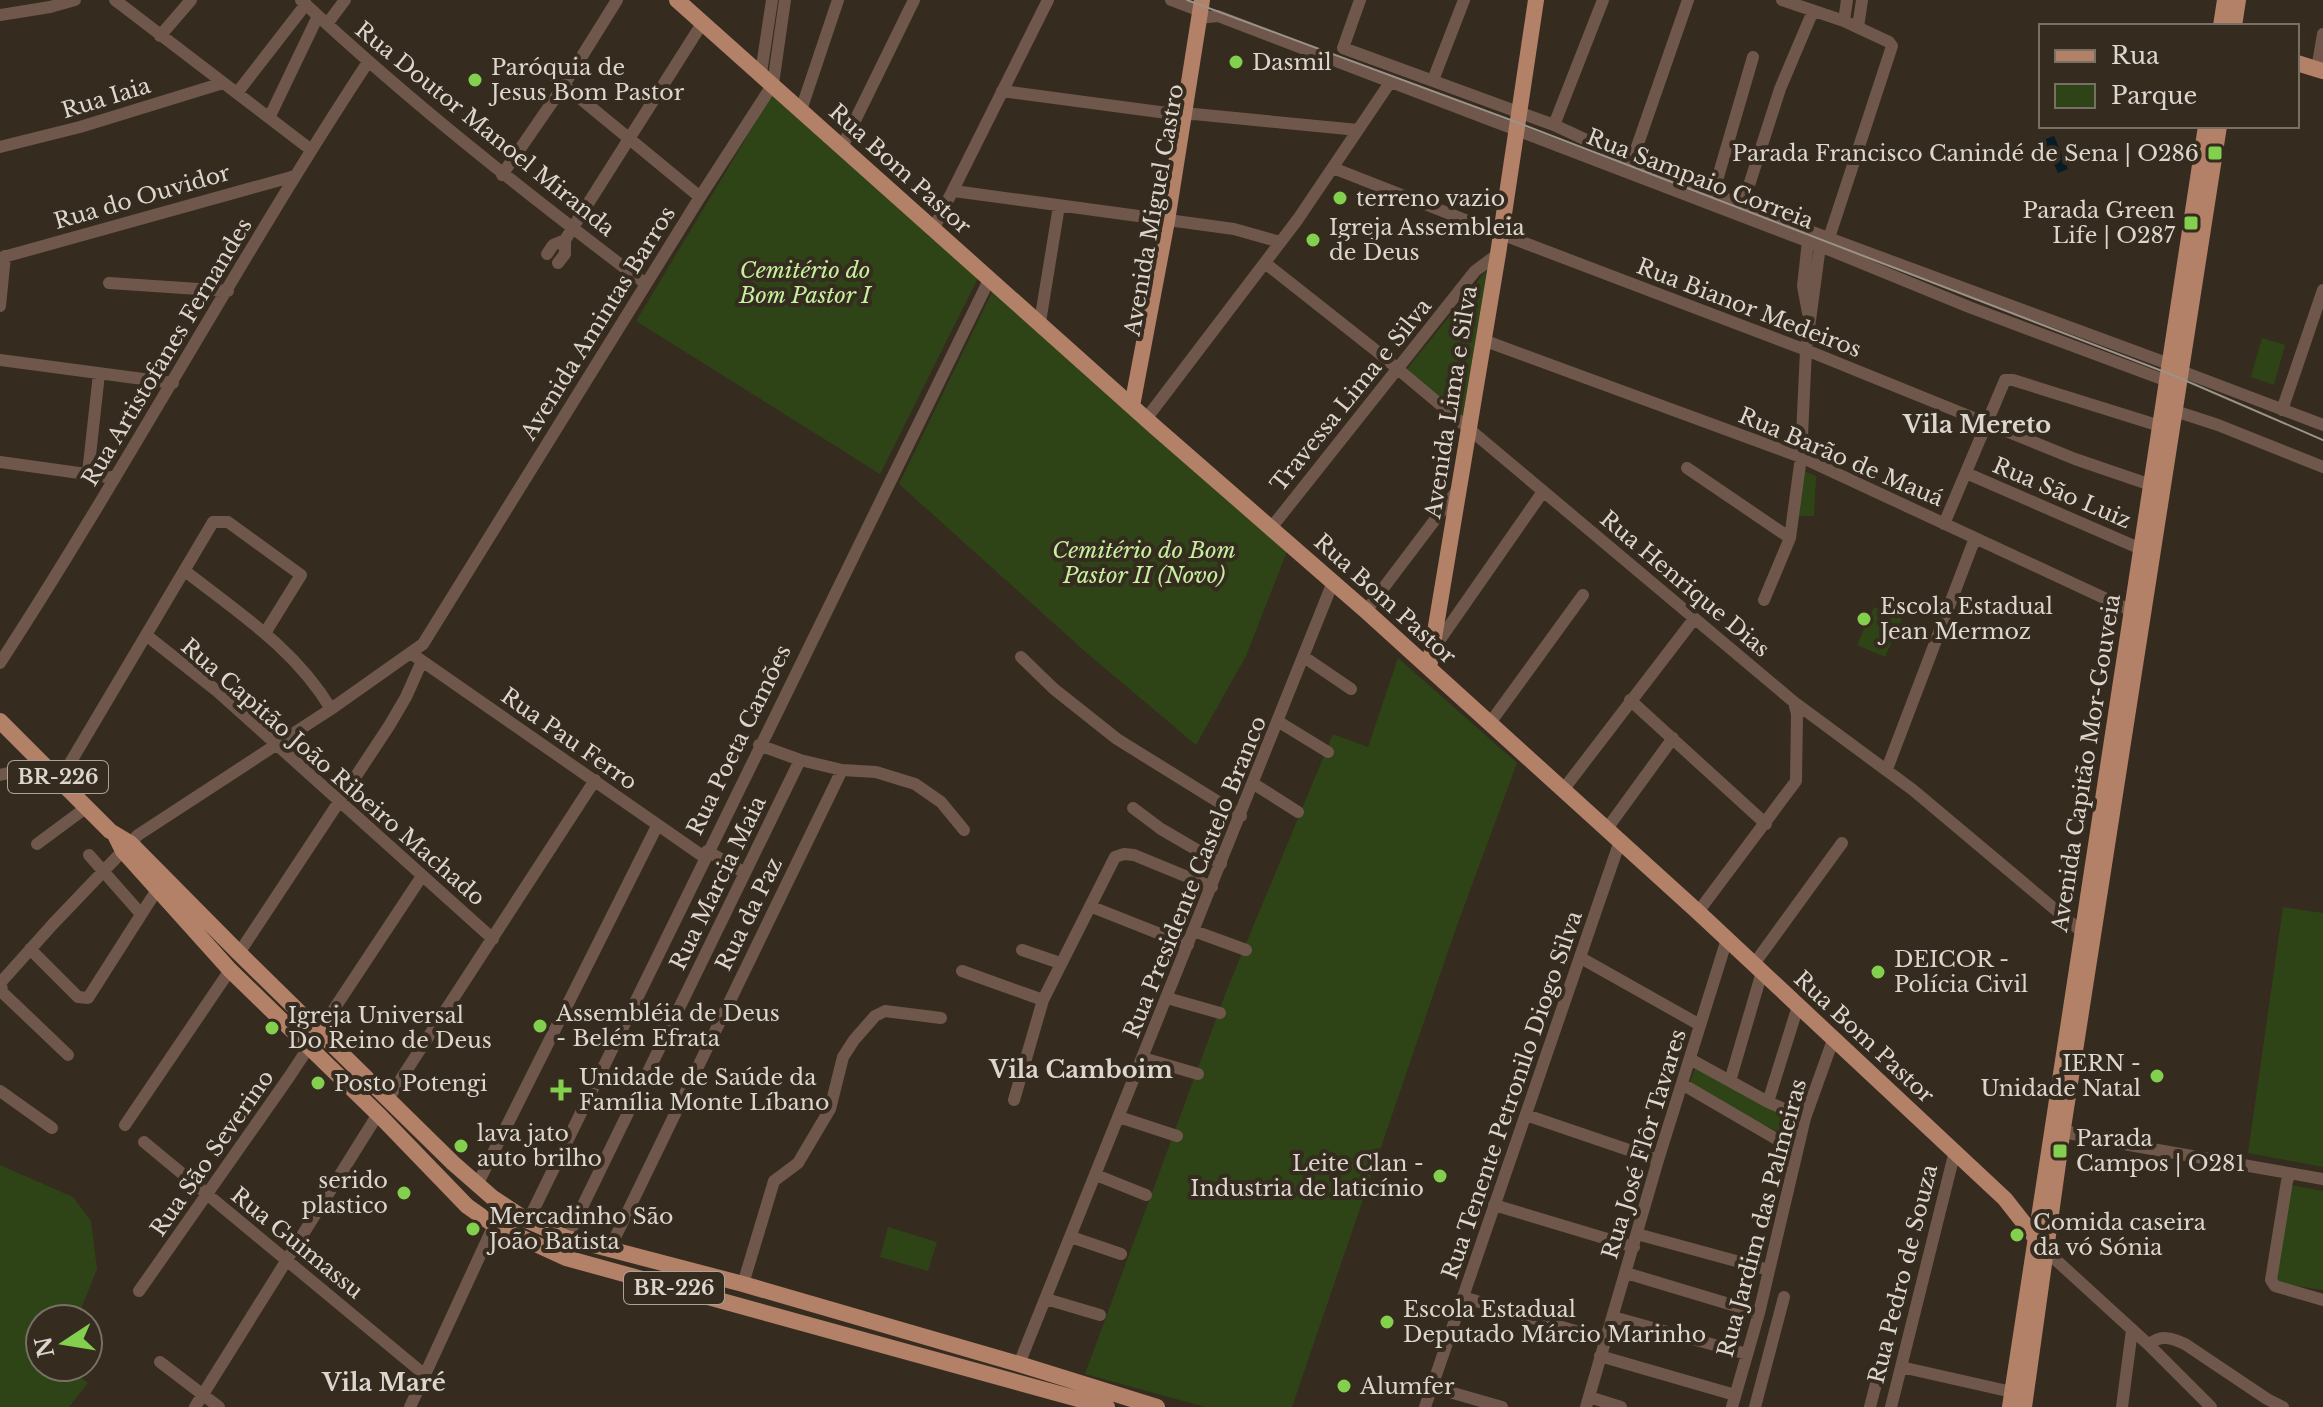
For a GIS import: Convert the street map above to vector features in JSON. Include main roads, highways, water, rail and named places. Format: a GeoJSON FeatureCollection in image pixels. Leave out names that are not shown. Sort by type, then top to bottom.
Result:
{"type":"FeatureCollection","features":[{"type":"Feature","properties":{"kind":"main road","name":"Rua Bom Pastor"},"geometry":{"type":"LineString","coordinates":[[677,0],[1366,611],[1698,912],[1955,1151],[2015,1210],[2040,1244]]}},
{"type":"Feature","properties":{"kind":"main road","name":"Avenida Lima e Silva"},"geometry":{"type":"LineString","coordinates":[[1429,668],[1461,485],[1536,0]]}},
{"type":"Feature","properties":{"kind":"main road"},"geometry":{"type":"LineString","coordinates":[[2221,24],[2225,0]]}},
{"type":"Feature","properties":{"kind":"main road"},"geometry":{"type":"LineString","coordinates":[[2234,24],[2238,0]]}},
{"type":"Feature","properties":{"kind":"main road","name":"Avenida Miguel Castro"},"geometry":{"type":"LineString","coordinates":[[1139,412],[1143,370],[1172,222],[1201,23]]}},
{"type":"Feature","properties":{"kind":"main road"},"geometry":{"type":"LineString","coordinates":[[2299,64],[2320,70]]}},
{"type":"Feature","properties":{"kind":"main road","name":"Avenida Capitão Mor-Gouveia"},"geometry":{"type":"LineString","coordinates":[[2011,1400],[2063,1128],[2082,932],[2141,549],[2156,476],[2175,411],[2172,372],[2206,128]]}},
{"type":"Feature","properties":{"kind":"main road","name":"Avenida Capitão Mor-Gouveia"},"geometry":{"type":"LineString","coordinates":[[2024,1407],[2040,1244],[2156,476],[2160,426],[2219,128]]}},
{"type":"Feature","properties":{"kind":"main road","name":"BR-226"},"geometry":{"type":"LineString","coordinates":[[0,721],[115,834],[161,884],[230,970],[467,1206],[494,1225],[566,1258],[1107,1407]]}},
{"type":"Feature","properties":{"kind":"main road","name":"BR-226"},"geometry":{"type":"LineString","coordinates":[[161,884],[239,953],[477,1185],[528,1221],[567,1238],[743,1284],[1157,1407]]}},
{"type":"Feature","properties":{"kind":"main road"},"geometry":{"type":"LineString","coordinates":[[677,1289],[684,1271]]}},
{"type":"Feature","properties":{"kind":"water"},"geometry":{"type":"Polygon","coordinates":[[[2054,136],[2068,169],[2058,173],[2043,140],[2054,136]]]}},
{"type":"Feature","properties":{"kind":"tram line"},"geometry":{"type":"LineString","coordinates":[[1187,0],[1516,122],[2175,376],[2323,440]]}},
{"type":"Feature","properties":{"kind":"place","name":"Dasmil"},"geometry":{"type":"Point","coordinates":[1236,62]}},
{"type":"Feature","properties":{"kind":"place","name":"Paróquia de Jesus Bom Pastor"},"geometry":{"type":"Point","coordinates":[475,80]}},
{"type":"Feature","properties":{"kind":"place","name":"Parada Francisco Canindé de Sena | O286"},"geometry":{"type":"Point","coordinates":[2215,153]}},
{"type":"Feature","properties":{"kind":"place","name":"terreno vazio"},"geometry":{"type":"Point","coordinates":[1340,198]}},
{"type":"Feature","properties":{"kind":"place","name":"Parada Green Life | O287"},"geometry":{"type":"Point","coordinates":[2191,223]}},
{"type":"Feature","properties":{"kind":"place","name":"Igreja Assembleia de Deus"},"geometry":{"type":"Point","coordinates":[1313,240]}},
{"type":"Feature","properties":{"kind":"place","name":"Escola Estadual Jean Mermoz"},"geometry":{"type":"Point","coordinates":[1864,619]}},
{"type":"Feature","properties":{"kind":"place","name":"DEICOR - Polícia Civil"},"geometry":{"type":"Point","coordinates":[1878,972]}},
{"type":"Feature","properties":{"kind":"place","name":"Assembléia de Deus - Belém Efrata"},"geometry":{"type":"Point","coordinates":[540,1026]}},
{"type":"Feature","properties":{"kind":"place","name":"Igreja Universal Do Reino de Deus"},"geometry":{"type":"Point","coordinates":[272,1028]}},
{"type":"Feature","properties":{"kind":"place","name":"IERN - Unidade Natal"},"geometry":{"type":"Point","coordinates":[2157,1076]}},
{"type":"Feature","properties":{"kind":"place","name":"Posto Potengi"},"geometry":{"type":"Point","coordinates":[318,1083]}},
{"type":"Feature","properties":{"kind":"place","name":"Unidade de Saúde da Família Monte Líbano"},"geometry":{"type":"Point","coordinates":[561,1090]}},
{"type":"Feature","properties":{"kind":"place","name":"lava jato auto brilho"},"geometry":{"type":"Point","coordinates":[461,1146]}},
{"type":"Feature","properties":{"kind":"place","name":"Parada Campos | O281"},"geometry":{"type":"Point","coordinates":[2060,1151]}},
{"type":"Feature","properties":{"kind":"place","name":"Leite Clan - Industria de laticínio"},"geometry":{"type":"Point","coordinates":[1440,1176]}},
{"type":"Feature","properties":{"kind":"place","name":"serido plastico"},"geometry":{"type":"Point","coordinates":[404,1193]}},
{"type":"Feature","properties":{"kind":"place","name":"Mercadinho São João Batista"},"geometry":{"type":"Point","coordinates":[473,1229]}},
{"type":"Feature","properties":{"kind":"place","name":"Comida caseira da vó Sónia"},"geometry":{"type":"Point","coordinates":[2017,1235]}},
{"type":"Feature","properties":{"kind":"place","name":"Escola Estadual Deputado Márcio Marinho"},"geometry":{"type":"Point","coordinates":[1387,1322]}},
{"type":"Feature","properties":{"kind":"place","name":"Alumfer"},"geometry":{"type":"Point","coordinates":[1344,1386]}},
{"type":"Feature","properties":{"kind":"district","name":"Vila Mereto"},"geometry":{"type":"Point","coordinates":[1977,424]}},
{"type":"Feature","properties":{"kind":"district","name":"Vila Camboim"},"geometry":{"type":"Point","coordinates":[1081,1069]}},
{"type":"Feature","properties":{"kind":"district","name":"Vila Maré"},"geometry":{"type":"Point","coordinates":[384,1382]}},
{"type":"Feature","properties":{"kind":"park label","name":"Cemitério do Bom Pastor I"},"geometry":{"type":"Point","coordinates":[805,282]}},
{"type":"Feature","properties":{"kind":"park label","name":"Cemitério do Bom Pastor II (Novo)"},"geometry":{"type":"Point","coordinates":[1144,562]}}]}
